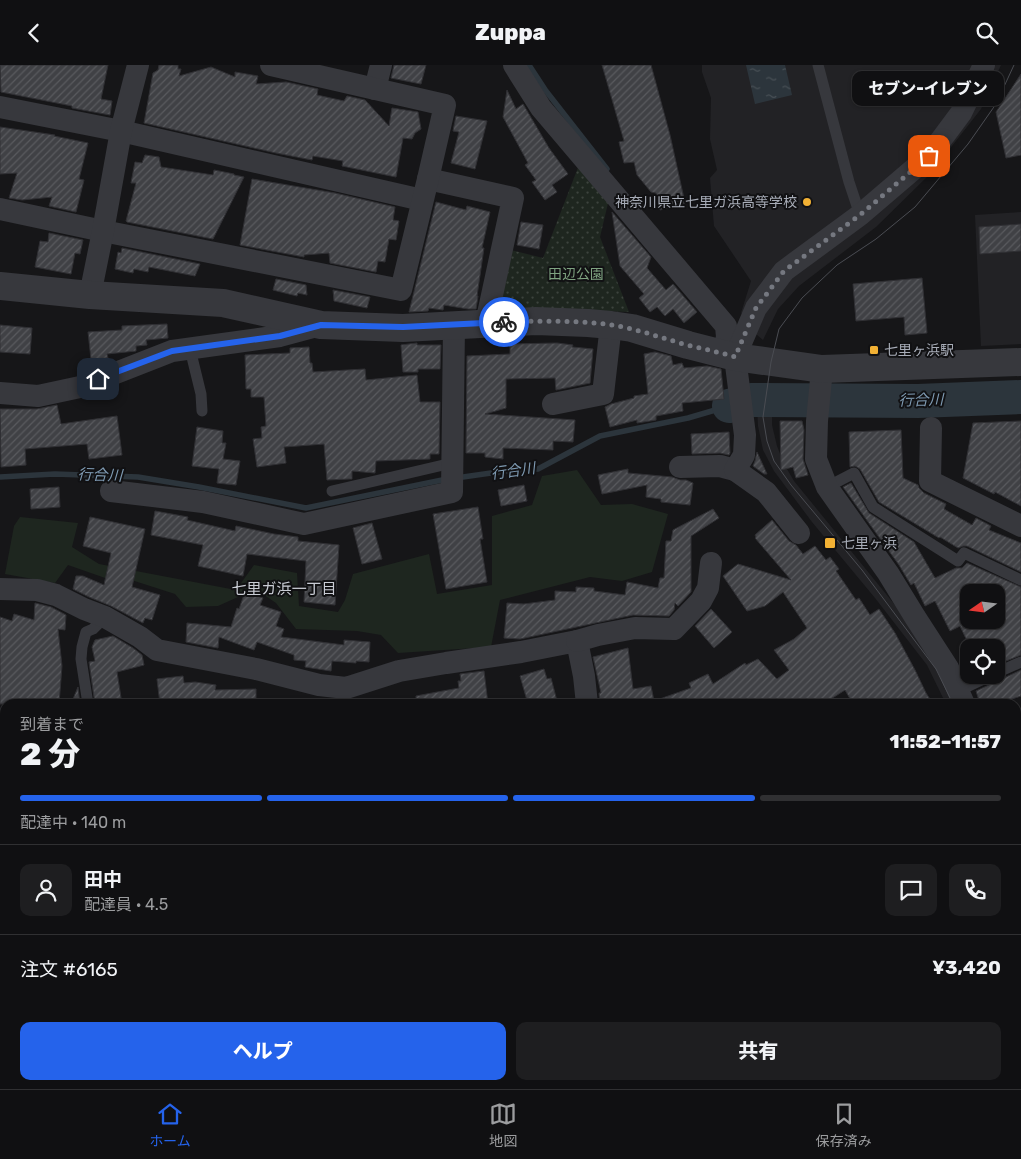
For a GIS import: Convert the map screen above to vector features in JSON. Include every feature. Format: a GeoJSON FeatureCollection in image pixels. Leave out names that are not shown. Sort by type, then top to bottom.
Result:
{"type":"FeatureCollection","features":[{"type":"Feature","properties":{"kind":"street"},"geometry":{"type":"LineString","coordinates":[[90,295],[121,131],[138,65]]}},
{"type":"Feature","properties":{"kind":"street"},"geometry":{"type":"LineString","coordinates":[[0,209],[401,290],[445,105],[271,65]]}},
{"type":"Feature","properties":{"kind":"street"},"geometry":{"type":"LineString","coordinates":[[375,89],[381,65]]}},
{"type":"Feature","properties":{"kind":"street"},"geometry":{"type":"LineString","coordinates":[[514,65],[541,108],[726,327],[729,355],[745,435],[744,455],[735,470]]}},
{"type":"Feature","properties":{"kind":"street"},"geometry":{"type":"LineString","coordinates":[[729,355],[756,308],[784,271],[860,215],[929,156],[961,113],[984,65]]}},
{"type":"Feature","properties":{"kind":"street"},"geometry":{"type":"LineString","coordinates":[[0,107],[425,190],[513,198],[486,323]]}},
{"type":"Feature","properties":{"kind":"street"},"geometry":{"type":"LineString","coordinates":[[0,286],[90,295],[223,303],[321,325],[403,327],[536,321],[611,325],[632,328],[688,345],[821,378],[1021,362]]}},
{"type":"Feature","properties":{"kind":"street"},"geometry":{"type":"LineString","coordinates":[[0,393],[38,396],[72,389],[172,351],[280,336],[321,325]]}},
{"type":"Feature","properties":{"kind":"street"},"geometry":{"type":"LineString","coordinates":[[111,491],[203,502],[304,525],[452,492],[454,325]]}},
{"type":"Feature","properties":{"kind":"street"},"geometry":{"type":"LineString","coordinates":[[553,404],[603,394],[611,325]]}},
{"type":"Feature","properties":{"kind":"street"},"geometry":{"type":"LineString","coordinates":[[821,378],[816,459],[827,487],[888,573],[948,668],[961,697]]}},
{"type":"Feature","properties":{"kind":"street"},"geometry":{"type":"LineString","coordinates":[[931,428],[930,481],[1021,526]]}},
{"type":"Feature","properties":{"kind":"street"},"geometry":{"type":"LineString","coordinates":[[680,467],[720,466],[735,470],[766,492],[799,533]]}},
{"type":"Feature","properties":{"kind":"street"},"geometry":{"type":"LineString","coordinates":[[0,589],[37,590],[56,595],[105,617],[140,637],[157,650],[256,669],[320,685],[346,688],[399,671],[520,653],[635,628],[674,629],[700,601],[708,588],[710,563]]}},
{"type":"Feature","properties":{"kind":"street"},"geometry":{"type":"LineString","coordinates":[[577,641],[586,699]]}},
{"type":"Feature","properties":{"kind":"lane"},"geometry":{"type":"LineString","coordinates":[[818,65],[848,182],[860,215]]}},
{"type":"Feature","properties":{"kind":"lane"},"geometry":{"type":"LineString","coordinates":[[190,349],[201,394],[202,411]]}},
{"type":"Feature","properties":{"kind":"lane"},"geometry":{"type":"LineString","coordinates":[[332,491],[452,463]]}},
{"type":"Feature","properties":{"kind":"lane"},"geometry":{"type":"LineString","coordinates":[[827,487],[854,473],[874,507],[958,561],[964,553],[1021,581]]}},
{"type":"Feature","properties":{"kind":"lane"},"geometry":{"type":"LineString","coordinates":[[87,699],[81,659],[82,647],[86,632],[93,629],[105,617]]}},
{"type":"Feature","properties":{"kind":"lane"},"geometry":{"type":"LineString","coordinates":[[1005,669],[1021,662]]}},
{"type":"Feature","properties":{"kind":"lane"},"geometry":{"type":"LineString","coordinates":[[961,697],[979,684]]}},
{"type":"Feature","properties":{"kind":"shaded area","name":"神奈川県立七里ガ浜高等学校"},"geometry":{"type":"Polygon","coordinates":[[[702,65],[1001,65],[981,109],[930,174],[876,227],[799,286],[778,309],[763,340],[750,329],[754,323],[741,313],[751,281],[714,226],[710,178],[717,170],[710,139],[711,98],[702,72],[702,65]]]}},
{"type":"Feature","properties":{"kind":"shaded area"},"geometry":{"type":"Polygon","coordinates":[[[1021,212],[1021,344],[981,346],[975,215],[1021,212]]]}},
{"type":"Feature","properties":{"kind":"shaded area"},"geometry":{"type":"Polygon","coordinates":[[[757,406],[772,408],[772,425],[777,446],[784,464],[794,481],[908,621],[953,699],[944,699],[927,665],[812,522],[774,471],[763,450],[758,426],[757,406]]]}},
{"type":"Feature","properties":{"kind":"green space","name":"田辺公園"},"geometry":{"type":"Polygon","coordinates":[[[579,165],[609,199],[600,237],[629,312],[559,309],[498,311],[511,250],[543,258],[579,165]]]}},
{"type":"Feature","properties":{"kind":"green space"},"geometry":{"type":"Polygon","coordinates":[[[577,470],[601,505],[632,504],[668,514],[652,572],[622,581],[590,577],[500,600],[491,647],[398,653],[381,635],[357,631],[296,629],[276,603],[251,586],[238,597],[218,606],[186,607],[175,594],[119,576],[108,579],[68,565],[55,583],[5,574],[14,526],[20,517],[78,523],[72,547],[99,564],[236,590],[254,565],[297,573],[299,606],[338,612],[345,600],[353,574],[429,554],[437,594],[492,585],[492,516],[532,505],[542,476],[577,470]]]}},
{"type":"Feature","properties":{"kind":"water"},"geometry":{"type":"Polygon","coordinates":[[[746,65],[785,65],[792,95],[755,104],[746,65]]]}},
{"type":"Feature","properties":{"kind":"building"},"geometry":{"type":"Polygon","coordinates":[[[0,65],[108,65],[101,99],[112,101],[110,115],[1,92],[0,65]]]}},
{"type":"Feature","properties":{"kind":"building"},"geometry":{"type":"Polygon","coordinates":[[[159,65],[178,65],[178,69],[181,69],[179,76],[211,67],[235,77],[235,72],[258,76],[256,84],[286,82],[318,89],[317,95],[344,101],[347,96],[365,100],[389,126],[392,108],[418,112],[421,129],[415,133],[412,139],[403,138],[396,177],[342,166],[343,161],[313,156],[312,160],[144,123],[153,73],[158,70],[159,65]]]}},
{"type":"Feature","properties":{"kind":"building"},"geometry":{"type":"Polygon","coordinates":[[[394,65],[426,65],[421,84],[391,78],[394,65]]]}},
{"type":"Feature","properties":{"kind":"building"},"geometry":{"type":"Polygon","coordinates":[[[602,65],[651,65],[670,135],[685,203],[660,210],[656,193],[651,192],[637,175],[634,162],[624,163],[619,142],[624,141],[602,65]]]}},
{"type":"Feature","properties":{"kind":"building"},"geometry":{"type":"Polygon","coordinates":[[[1021,74],[1021,155],[1006,158],[996,112],[1021,74]]]}},
{"type":"Feature","properties":{"kind":"building"},"geometry":{"type":"Polygon","coordinates":[[[507,90],[516,109],[523,104],[549,148],[568,174],[552,185],[557,192],[545,200],[532,182],[536,180],[525,165],[528,163],[503,117],[507,90]]]}},
{"type":"Feature","properties":{"kind":"building"},"geometry":{"type":"Polygon","coordinates":[[[456,116],[487,121],[475,169],[451,163],[459,132],[453,131],[456,116]]]}},
{"type":"Feature","properties":{"kind":"building"},"geometry":{"type":"Polygon","coordinates":[[[0,127],[55,135],[88,143],[79,179],[84,180],[76,212],[49,206],[52,197],[22,200],[9,198],[17,173],[0,174],[0,127]]]}},
{"type":"Feature","properties":{"kind":"building"},"geometry":{"type":"Polygon","coordinates":[[[145,155],[159,157],[161,167],[213,175],[214,170],[244,177],[213,239],[126,221],[136,183],[131,183],[135,162],[142,163],[145,155]]]}},
{"type":"Feature","properties":{"kind":"building"},"geometry":{"type":"Polygon","coordinates":[[[252,179],[335,193],[395,207],[393,220],[399,221],[396,240],[389,239],[385,262],[378,261],[376,272],[330,263],[329,253],[304,255],[304,257],[240,245],[252,179]]]}},
{"type":"Feature","properties":{"kind":"building"},"geometry":{"type":"Polygon","coordinates":[[[436,202],[466,210],[467,206],[490,212],[482,248],[484,248],[476,309],[444,305],[443,310],[429,308],[428,311],[409,312],[436,202]]]}},
{"type":"Feature","properties":{"kind":"building"},"geometry":{"type":"Polygon","coordinates":[[[612,212],[651,257],[647,268],[666,290],[673,284],[697,312],[684,323],[673,309],[665,316],[657,307],[650,312],[639,298],[644,294],[620,266],[612,212]]]}},
{"type":"Feature","properties":{"kind":"building"},"geometry":{"type":"Polygon","coordinates":[[[521,222],[543,225],[539,249],[517,245],[521,222]]]}},
{"type":"Feature","properties":{"kind":"building"},"geometry":{"type":"Polygon","coordinates":[[[1021,224],[1021,251],[980,254],[979,227],[1021,224]]]}},
{"type":"Feature","properties":{"kind":"building"},"geometry":{"type":"Polygon","coordinates":[[[49,233],[83,240],[80,254],[75,253],[71,274],[35,267],[40,241],[48,242],[49,233]]]}},
{"type":"Feature","properties":{"kind":"building"},"geometry":{"type":"Polygon","coordinates":[[[122,248],[200,264],[195,276],[149,267],[148,272],[134,269],[133,273],[115,269],[118,252],[121,253],[122,248]]]}},
{"type":"Feature","properties":{"kind":"building"},"geometry":{"type":"Polygon","coordinates":[[[922,278],[927,333],[905,335],[904,317],[856,321],[853,284],[922,278]]]}},
{"type":"Feature","properties":{"kind":"building"},"geometry":{"type":"Polygon","coordinates":[[[276,279],[306,285],[307,295],[298,293],[297,296],[273,290],[276,279]]]}},
{"type":"Feature","properties":{"kind":"building"},"geometry":{"type":"Polygon","coordinates":[[[333,290],[370,297],[367,308],[334,301],[333,290]]]}},
{"type":"Feature","properties":{"kind":"building"},"geometry":{"type":"Polygon","coordinates":[[[167,324],[168,338],[146,340],[147,345],[136,346],[136,351],[107,354],[108,358],[91,359],[88,332],[122,330],[122,326],[167,324]]]}},
{"type":"Feature","properties":{"kind":"building"},"geometry":{"type":"Polygon","coordinates":[[[0,325],[32,328],[30,354],[0,352],[0,325]]]}},
{"type":"Feature","properties":{"kind":"building"},"geometry":{"type":"Polygon","coordinates":[[[417,343],[417,345],[441,345],[440,369],[418,369],[418,372],[403,372],[401,345],[417,343]]]}},
{"type":"Feature","properties":{"kind":"building"},"geometry":{"type":"Polygon","coordinates":[[[557,343],[593,349],[590,383],[556,390],[555,378],[506,379],[506,408],[485,414],[575,420],[573,442],[553,441],[553,450],[503,448],[503,459],[485,457],[485,453],[466,453],[467,356],[510,354],[510,344],[557,343]]]}},
{"type":"Feature","properties":{"kind":"building"},"geometry":{"type":"Polygon","coordinates":[[[309,347],[310,363],[312,363],[313,372],[365,369],[366,380],[417,375],[420,402],[440,402],[439,454],[430,454],[430,459],[376,461],[375,473],[352,471],[352,479],[327,480],[324,444],[284,447],[286,463],[257,467],[253,439],[262,438],[261,427],[266,426],[264,397],[251,397],[251,389],[246,389],[245,355],[290,353],[290,348],[309,347]]]}},
{"type":"Feature","properties":{"kind":"building"},"geometry":{"type":"Polygon","coordinates":[[[655,352],[671,356],[673,365],[682,363],[684,368],[707,366],[721,369],[724,399],[682,403],[683,411],[656,416],[656,420],[637,423],[637,420],[610,427],[605,407],[634,398],[634,396],[648,394],[644,354],[655,352]]]}},
{"type":"Feature","properties":{"kind":"building"},"geometry":{"type":"Polygon","coordinates":[[[57,405],[61,424],[117,416],[122,455],[89,459],[87,444],[25,449],[26,465],[1,467],[0,409],[37,409],[57,405]]]}},
{"type":"Feature","properties":{"kind":"building"},"geometry":{"type":"Polygon","coordinates":[[[780,421],[802,421],[804,430],[803,459],[808,475],[796,478],[793,467],[781,470],[780,421]]]}},
{"type":"Feature","properties":{"kind":"building"},"geometry":{"type":"Polygon","coordinates":[[[1021,421],[1021,506],[963,478],[973,423],[1021,421]]]}},
{"type":"Feature","properties":{"kind":"building"},"geometry":{"type":"Polygon","coordinates":[[[197,427],[223,431],[222,443],[226,443],[223,459],[240,461],[236,485],[217,483],[219,469],[192,466],[197,427]]]}},
{"type":"Feature","properties":{"kind":"building"},"geometry":{"type":"Polygon","coordinates":[[[901,430],[903,478],[918,485],[924,493],[946,504],[944,509],[972,525],[976,518],[991,526],[989,530],[1021,543],[1021,572],[967,546],[958,548],[879,502],[860,469],[855,466],[850,467],[849,432],[901,430]]]}},
{"type":"Feature","properties":{"kind":"building"},"geometry":{"type":"Polygon","coordinates":[[[729,432],[729,455],[720,453],[692,454],[691,434],[729,432]]]}},
{"type":"Feature","properties":{"kind":"building"},"geometry":{"type":"Polygon","coordinates":[[[757,452],[767,474],[753,466],[757,452]]]}},
{"type":"Feature","properties":{"kind":"building"},"geometry":{"type":"Polygon","coordinates":[[[628,469],[628,473],[672,477],[693,483],[690,505],[661,502],[661,499],[646,497],[647,485],[602,494],[598,475],[628,469]]]}},
{"type":"Feature","properties":{"kind":"building"},"geometry":{"type":"Polygon","coordinates":[[[851,483],[869,513],[914,542],[935,578],[956,568],[962,568],[967,563],[1021,587],[1021,655],[1005,661],[1005,639],[966,639],[961,629],[1005,629],[1005,584],[960,584],[960,626],[950,631],[935,601],[925,606],[914,583],[911,585],[899,565],[843,487],[851,483]]]}},
{"type":"Feature","properties":{"kind":"building"},"geometry":{"type":"Polygon","coordinates":[[[524,485],[527,501],[501,506],[498,490],[524,485]]]}},
{"type":"Feature","properties":{"kind":"building"},"geometry":{"type":"Polygon","coordinates":[[[59,487],[60,507],[31,509],[30,489],[59,487]]]}},
{"type":"Feature","properties":{"kind":"building"},"geometry":{"type":"Polygon","coordinates":[[[478,507],[483,539],[480,539],[487,582],[446,589],[433,514],[478,507]]]}},
{"type":"Feature","properties":{"kind":"building"},"geometry":{"type":"Polygon","coordinates":[[[713,509],[719,518],[691,536],[691,592],[678,606],[675,603],[674,610],[669,616],[633,615],[520,639],[504,638],[507,603],[524,604],[555,600],[555,591],[576,592],[576,587],[594,588],[594,591],[625,595],[627,582],[658,588],[660,578],[664,578],[666,541],[671,541],[673,530],[713,509]]]}},
{"type":"Feature","properties":{"kind":"building"},"geometry":{"type":"Polygon","coordinates":[[[155,511],[188,517],[187,520],[235,531],[236,526],[298,537],[298,541],[339,545],[335,605],[304,602],[306,561],[247,554],[243,576],[198,566],[203,545],[151,535],[155,511]]]}},
{"type":"Feature","properties":{"kind":"building"},"geometry":{"type":"Polygon","coordinates":[[[90,517],[145,529],[132,587],[160,595],[152,620],[145,618],[143,623],[73,589],[76,576],[83,576],[104,585],[111,553],[83,546],[90,517]]]}},
{"type":"Feature","properties":{"kind":"building"},"geometry":{"type":"Polygon","coordinates":[[[772,520],[789,541],[796,545],[803,554],[815,546],[826,560],[830,557],[839,569],[836,571],[856,600],[859,598],[870,615],[879,609],[895,633],[930,699],[850,699],[845,690],[831,699],[660,699],[691,688],[689,683],[708,674],[713,684],[745,663],[746,665],[758,659],[777,679],[789,670],[774,650],[794,639],[807,628],[783,592],[765,606],[747,611],[723,576],[738,564],[791,580],[755,538],[755,535],[772,520]]]}},
{"type":"Feature","properties":{"kind":"building"},"geometry":{"type":"Polygon","coordinates":[[[372,523],[382,559],[362,564],[353,528],[372,523]]]}},
{"type":"Feature","properties":{"kind":"building"},"geometry":{"type":"Polygon","coordinates":[[[245,592],[263,598],[260,605],[281,612],[276,626],[284,629],[281,637],[344,645],[344,640],[370,642],[369,662],[332,661],[331,671],[305,667],[306,661],[294,660],[294,655],[257,642],[254,650],[219,637],[218,648],[186,642],[187,623],[231,627],[245,592]]]}},
{"type":"Feature","properties":{"kind":"building"},"geometry":{"type":"Polygon","coordinates":[[[35,603],[51,607],[66,615],[65,630],[58,629],[62,666],[59,699],[0,699],[0,617],[12,621],[14,614],[34,620],[35,603]]]}},
{"type":"Feature","properties":{"kind":"building"},"geometry":{"type":"Polygon","coordinates":[[[711,609],[732,632],[714,648],[695,626],[711,609]]]}},
{"type":"Feature","properties":{"kind":"building"},"geometry":{"type":"Polygon","coordinates":[[[113,636],[142,655],[144,665],[117,672],[121,699],[94,699],[89,662],[95,661],[92,647],[95,640],[113,636]]]}},
{"type":"Feature","properties":{"kind":"building"},"geometry":{"type":"Polygon","coordinates":[[[628,648],[633,689],[651,686],[654,699],[600,699],[599,693],[601,693],[593,657],[628,648]]]}},
{"type":"Feature","properties":{"kind":"building"},"geometry":{"type":"Polygon","coordinates":[[[544,669],[547,679],[551,678],[556,699],[527,699],[520,676],[544,669]]]}},
{"type":"Feature","properties":{"kind":"building"},"geometry":{"type":"Polygon","coordinates":[[[1021,670],[1021,696],[1012,699],[978,699],[976,691],[991,684],[1005,684],[1005,677],[1021,670]]]}},
{"type":"Feature","properties":{"kind":"building"},"geometry":{"type":"Polygon","coordinates":[[[484,671],[487,699],[416,699],[416,696],[459,688],[460,674],[484,671]]]}},
{"type":"Feature","properties":{"kind":"building"},"geometry":{"type":"Polygon","coordinates":[[[183,676],[184,683],[195,682],[216,685],[215,690],[256,689],[256,699],[159,699],[157,679],[183,676]]]}},
{"type":"Feature","properties":{"kind":"building"},"geometry":{"type":"Polygon","coordinates":[[[78,687],[79,699],[73,699],[78,687]]]}},
{"type":"Feature","properties":{"kind":"waterway"},"geometry":{"type":"LineString","coordinates":[[529,65],[546,91],[607,169]]}},
{"type":"Feature","properties":{"kind":"waterway","name":"行合川"},"geometry":{"type":"LineString","coordinates":[[729,406],[751,400],[918,401],[1021,397]]}},
{"type":"Feature","properties":{"kind":"waterway","name":"行合川"},"geometry":{"type":"LineString","coordinates":[[456,478],[505,471],[538,469],[600,436],[688,418],[729,406]]}},
{"type":"Feature","properties":{"kind":"waterway","name":"行合川"},"geometry":{"type":"LineString","coordinates":[[0,477],[55,474],[138,477],[306,508],[447,479]]}},
{"type":"Feature","properties":{"kind":"tram line"},"geometry":{"type":"LineString","coordinates":[[951,699],[936,669],[862,570],[791,485],[774,461],[767,441],[763,417],[771,362],[779,329],[802,298],[837,265],[876,239],[915,207],[968,144],[996,104],[1014,65]]}},
{"type":"Feature","properties":{"kind":"way so far"},"geometry":{"type":"LineString","coordinates":[[504,322],[588,323],[632,328],[735,357],[756,308],[784,271],[860,215],[929,156]]}},
{"type":"Feature","properties":{"kind":"place","name":"セブン-イレブン"},"geometry":{"type":"Point","coordinates":[929,156]}},
{"type":"Feature","properties":{"kind":"place","name":"神奈川県立七里ガ浜高等学校"},"geometry":{"type":"Point","coordinates":[807,202]}},
{"type":"Feature","properties":{"kind":"place","name":"七里ヶ浜駅"},"geometry":{"type":"Point","coordinates":[874,350]}},
{"type":"Feature","properties":{"kind":"place","name":"七里ヶ浜"},"geometry":{"type":"Point","coordinates":[830,543]}},
{"type":"Feature","properties":{"kind":"district","name":"七里ガ浜一丁目"},"geometry":{"type":"Point","coordinates":[284,589]}},
{"type":"Feature","properties":{"kind":"route"},"geometry":{"type":"LineString","coordinates":[[98,379],[172,351],[280,336],[321,325],[403,327],[504,322]]}}]}
